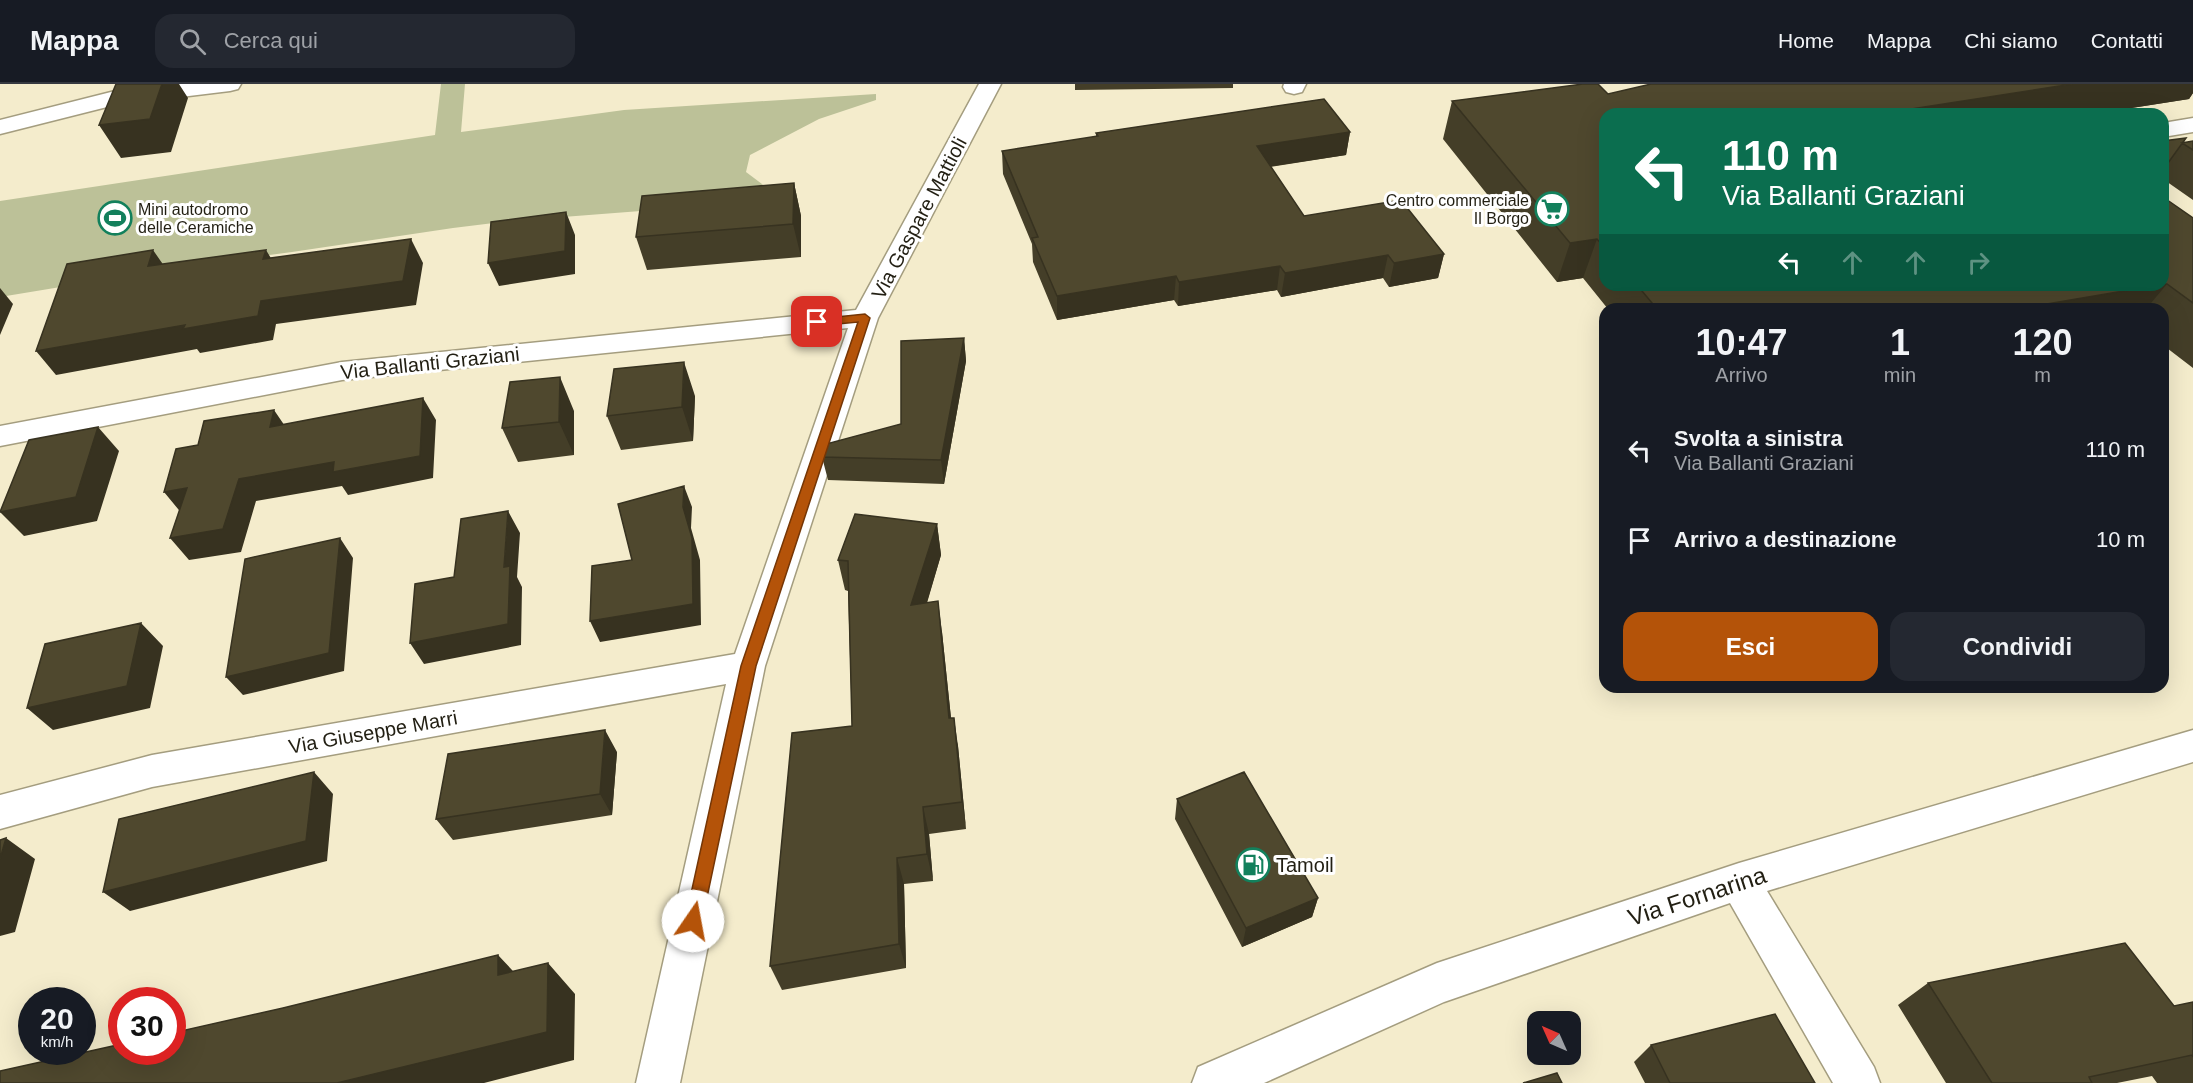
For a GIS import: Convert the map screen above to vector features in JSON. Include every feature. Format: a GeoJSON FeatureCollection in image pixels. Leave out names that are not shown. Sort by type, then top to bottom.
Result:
{"type":"FeatureCollection","features":[{"type":"Feature","properties":{"kind":"street"},"geometry":{"type":"LineString","coordinates":[[0,127],[115,98],[230,84]]}},
{"type":"Feature","properties":{"kind":"street","name":"Via Gaspare Mattioli"},"geometry":{"type":"LineString","coordinates":[[658,1083],[748,666],[865,318],[990,84]]}},
{"type":"Feature","properties":{"kind":"street"},"geometry":{"type":"LineString","coordinates":[[2169,128],[2193,125]]}},
{"type":"Feature","properties":{"kind":"street","name":"Via Ballanti Graziani"},"geometry":{"type":"LineString","coordinates":[[0,436],[342,371],[865,318]]}},
{"type":"Feature","properties":{"kind":"street","name":"Via Giuseppe Marri"},"geometry":{"type":"LineString","coordinates":[[0,812],[152,771],[748,666]]}},
{"type":"Feature","properties":{"kind":"street","name":"Via Fornarina"},"geometry":{"type":"LineString","coordinates":[[1214,1083],[1437,984],[1739,881],[2193,746]]}},
{"type":"Feature","properties":{"kind":"street"},"geometry":{"type":"LineString","coordinates":[[1739,881],[1858,1083]]}},
{"type":"Feature","properties":{"kind":"green space"},"geometry":{"type":"Polygon","coordinates":[[[441,84],[465,84],[461,132],[624,110],[876,94],[876,100],[819,119],[750,155],[746,172],[783,200],[511,221],[453,228],[194,265],[0,297],[0,201],[435,135],[441,84]]]}},
{"type":"Feature","properties":{"kind":"building"},"geometry":{"type":"Polygon","coordinates":[[[116,84],[162,84],[150,119],[99,125],[116,84]]]}},
{"type":"Feature","properties":{"kind":"building"},"geometry":{"type":"Polygon","coordinates":[[[1583,84],[1598,84],[1608,94],[1651,84],[2072,84],[1918,108],[1599,108],[1599,241],[1597,239],[1570,243],[1452,101],[1583,84]]]}},
{"type":"Feature","properties":{"kind":"building"},"geometry":{"type":"Polygon","coordinates":[[[1324,99],[1350,132],[1257,146],[1304,216],[1401,200],[1444,254],[1394,263],[1388,255],[1285,273],[1280,266],[1179,282],[1176,276],[1057,296],[1032,238],[1038,237],[1002,151],[1098,136],[1096,133],[1324,99]]]}},
{"type":"Feature","properties":{"kind":"building"},"geometry":{"type":"Polygon","coordinates":[[[2186,138],[2169,162],[2169,140],[2186,138]]]}},
{"type":"Feature","properties":{"kind":"building"},"geometry":{"type":"Polygon","coordinates":[[[2193,141],[2193,150],[2182,143],[2193,141]]]}},
{"type":"Feature","properties":{"kind":"building"},"geometry":{"type":"Polygon","coordinates":[[[794,183],[793,224],[636,237],[642,196],[794,183]]]}},
{"type":"Feature","properties":{"kind":"building"},"geometry":{"type":"Polygon","coordinates":[[[2169,201],[2193,218],[2193,303],[2169,285],[2169,201]]]}},
{"type":"Feature","properties":{"kind":"building"},"geometry":{"type":"Polygon","coordinates":[[[566,212],[565,251],[488,263],[491,222],[566,212]]]}},
{"type":"Feature","properties":{"kind":"building"},"geometry":{"type":"Polygon","coordinates":[[[411,239],[403,281],[261,301],[258,316],[183,329],[185,325],[36,351],[67,264],[153,250],[148,266],[266,250],[263,259],[411,239]]]}},
{"type":"Feature","properties":{"kind":"building"},"geometry":{"type":"Polygon","coordinates":[[[1642,291],[2124,291],[2052,303],[1652,303],[1642,291]]]}},
{"type":"Feature","properties":{"kind":"building"},"geometry":{"type":"Polygon","coordinates":[[[964,338],[941,460],[822,457],[826,444],[901,424],[901,341],[964,338]]]}},
{"type":"Feature","properties":{"kind":"building"},"geometry":{"type":"Polygon","coordinates":[[[684,362],[682,407],[607,416],[614,369],[684,362]]]}},
{"type":"Feature","properties":{"kind":"building"},"geometry":{"type":"Polygon","coordinates":[[[560,377],[559,422],[502,428],[510,382],[560,377]]]}},
{"type":"Feature","properties":{"kind":"building"},"geometry":{"type":"Polygon","coordinates":[[[423,398],[420,456],[333,472],[334,462],[239,479],[223,529],[170,538],[187,488],[164,492],[176,449],[198,445],[204,421],[274,410],[270,427],[423,398]]]}},
{"type":"Feature","properties":{"kind":"building"},"geometry":{"type":"Polygon","coordinates":[[[98,427],[76,497],[0,512],[29,440],[98,427]]]}},
{"type":"Feature","properties":{"kind":"building"},"geometry":{"type":"Polygon","coordinates":[[[684,486],[683,507],[692,538],[693,604],[590,621],[592,566],[632,560],[618,504],[684,486]]]}},
{"type":"Feature","properties":{"kind":"building"},"geometry":{"type":"Polygon","coordinates":[[[508,511],[504,567],[510,566],[508,624],[410,643],[415,584],[454,577],[461,519],[508,511]]]}},
{"type":"Feature","properties":{"kind":"building"},"geometry":{"type":"Polygon","coordinates":[[[855,514],[937,524],[911,605],[938,601],[949,718],[954,718],[962,802],[923,807],[927,854],[897,858],[899,944],[770,966],[792,733],[852,726],[848,561],[838,560],[855,514]]]}},
{"type":"Feature","properties":{"kind":"building"},"geometry":{"type":"Polygon","coordinates":[[[340,538],[329,653],[226,677],[245,559],[340,538]]]}},
{"type":"Feature","properties":{"kind":"building"},"geometry":{"type":"Polygon","coordinates":[[[141,623],[127,686],[27,708],[45,644],[141,623]]]}},
{"type":"Feature","properties":{"kind":"building"},"geometry":{"type":"Polygon","coordinates":[[[605,730],[600,794],[436,819],[448,754],[605,730]]]}},
{"type":"Feature","properties":{"kind":"building"},"geometry":{"type":"Polygon","coordinates":[[[314,772],[306,841],[103,892],[119,819],[314,772]]]}},
{"type":"Feature","properties":{"kind":"building"},"geometry":{"type":"Polygon","coordinates":[[[1244,772],[1318,898],[1246,928],[1177,799],[1244,772]]]}},
{"type":"Feature","properties":{"kind":"building"},"geometry":{"type":"Polygon","coordinates":[[[6,838],[0,859],[0,840],[6,838]]]}},
{"type":"Feature","properties":{"kind":"building"},"geometry":{"type":"Polygon","coordinates":[[[2125,943],[2174,1006],[2193,1002],[2193,1057],[2192,1055],[2089,1077],[2092,1083],[1992,1083],[1928,983],[2125,943]]]}},
{"type":"Feature","properties":{"kind":"building"},"geometry":{"type":"Polygon","coordinates":[[[498,955],[498,975],[548,963],[547,1032],[337,1083],[0,1083],[0,1071],[27,1065],[96,1065],[96,1050],[108,1047],[108,1065],[186,1065],[186,1030],[498,955]]]}},
{"type":"Feature","properties":{"kind":"building"},"geometry":{"type":"Polygon","coordinates":[[[1775,1014],[1815,1083],[1670,1083],[1651,1045],[1775,1014]]]}},
{"type":"Feature","properties":{"kind":"building"},"geometry":{"type":"Polygon","coordinates":[[[1557,1073],[1562,1083],[1523,1083],[1557,1073]]]}},
{"type":"Feature","properties":{"kind":"place","name":"Centro commerciale Il Borgo"},"geometry":{"type":"Point","coordinates":[1552,209]}},
{"type":"Feature","properties":{"kind":"place","name":"Mini autodromo delle Ceramiche"},"geometry":{"type":"Point","coordinates":[115,218]}},
{"type":"Feature","properties":{"kind":"place","name":"Tamoil"},"geometry":{"type":"Point","coordinates":[1253,865]}},
{"type":"Feature","properties":{"kind":"route"},"geometry":{"type":"LineString","coordinates":[[693,921],[748,666],[865,318],[817,322]]}}]}
